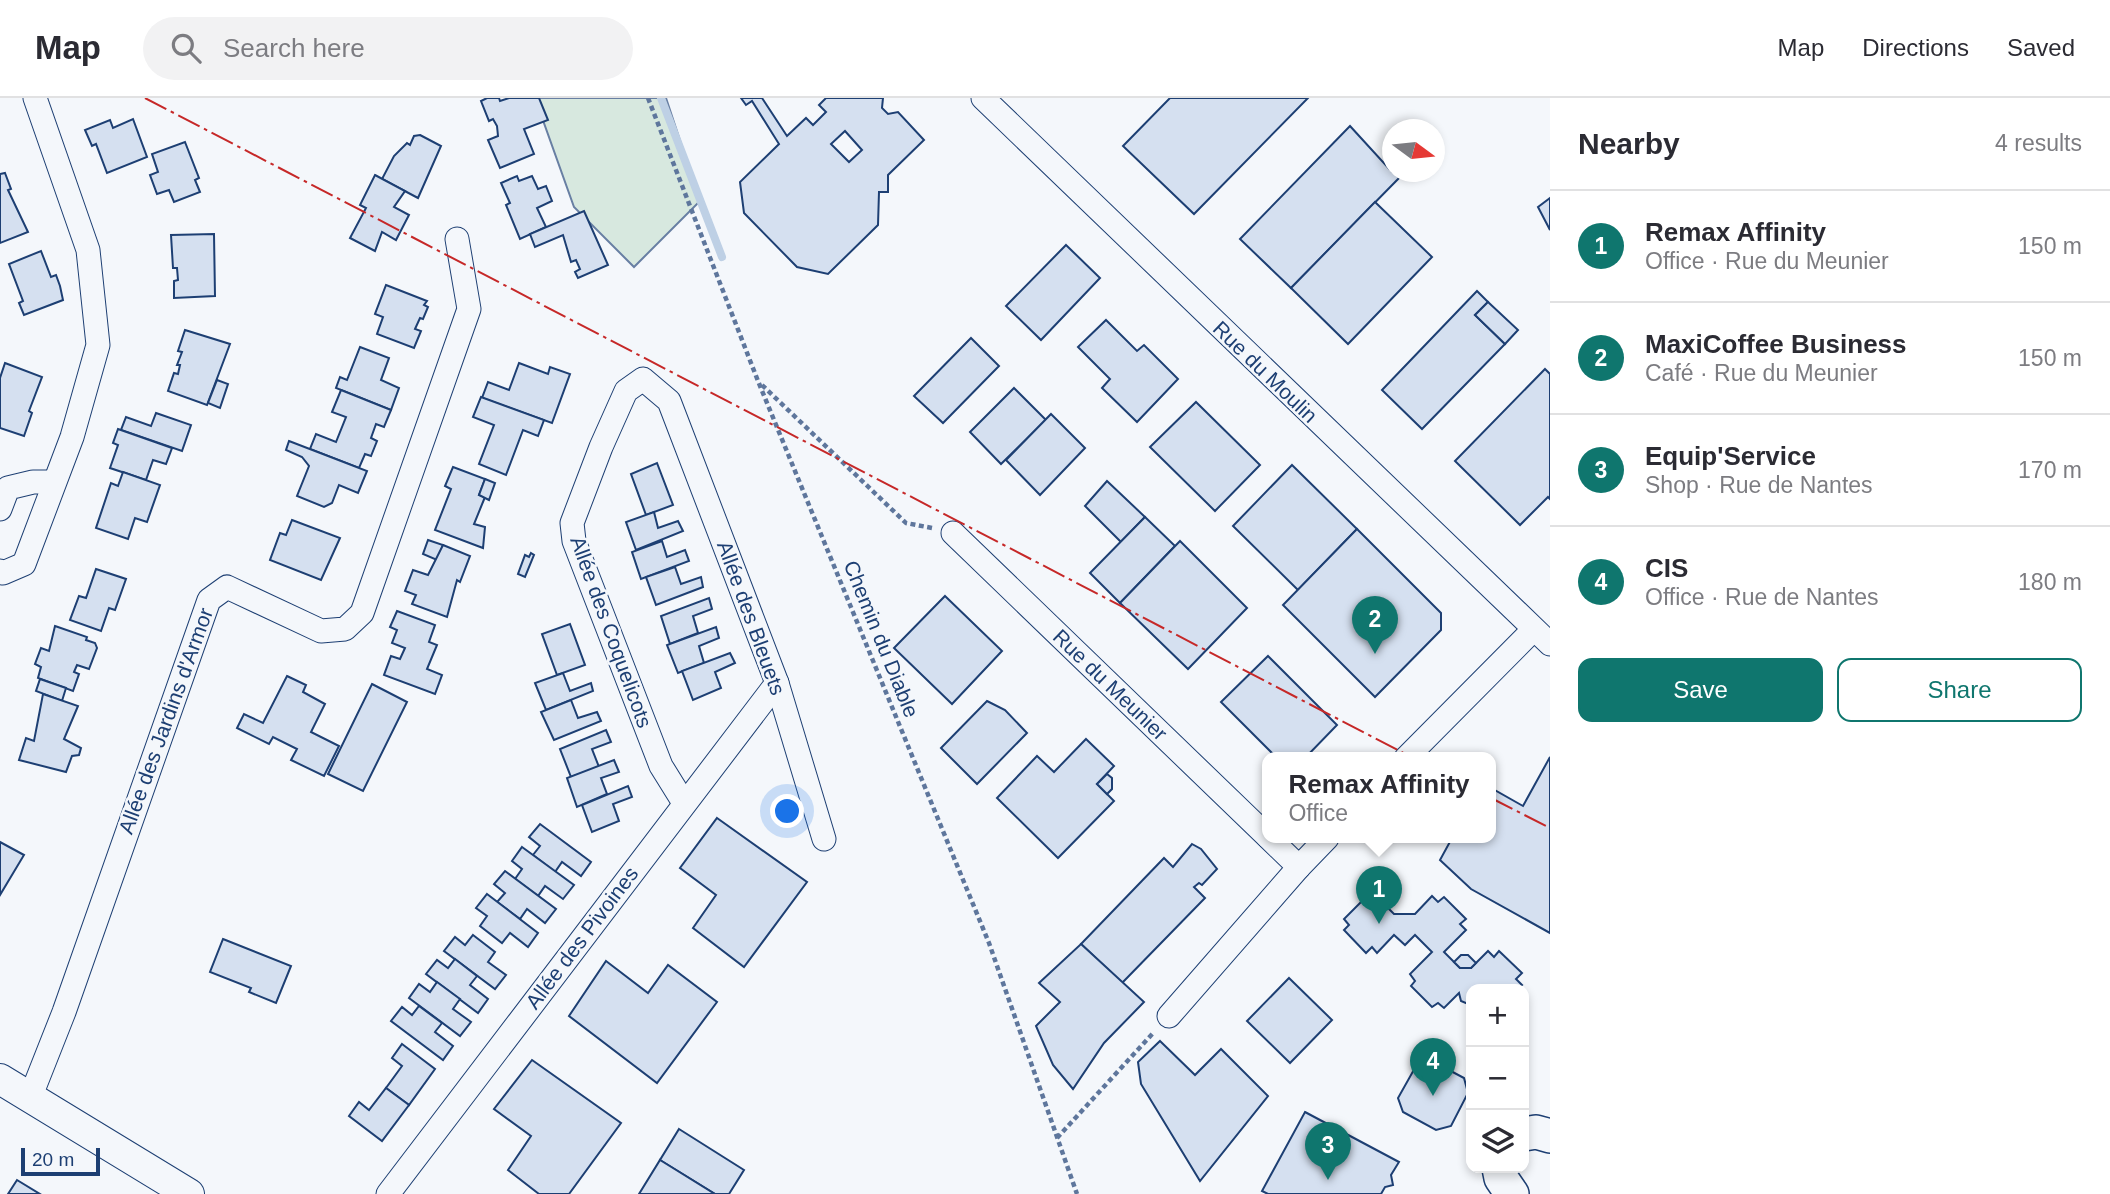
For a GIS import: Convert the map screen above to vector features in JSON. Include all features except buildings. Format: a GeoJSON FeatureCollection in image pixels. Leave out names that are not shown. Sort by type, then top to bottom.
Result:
{"type":"FeatureCollection","features":[{"type":"Feature","properties":{"kind":"main road"},"geometry":{"type":"LineString","coordinates":[[1500,1173],[1512,1194]]}},
{"type":"Feature","properties":{"kind":"street"},"geometry":{"type":"LineString","coordinates":[[0,570],[3,573],[24,564],[72,437],[98,345],[88,250],[35,98]]}},
{"type":"Feature","properties":{"kind":"street","name":"Rue du Moulin"},"geometry":{"type":"LineString","coordinates":[[983,98],[1542,636]]}},
{"type":"Feature","properties":{"kind":"street","name":"Allée des Jardins d'Armor"},"geometry":{"type":"LineString","coordinates":[[30,1098],[64,1012],[209,600],[227,587],[321,631],[345,629],[362,613],[469,309],[457,239]]}},
{"type":"Feature","properties":{"kind":"street","name":"Allée des Coquelicots"},"geometry":{"type":"LineString","coordinates":[[669,401],[643,379],[626,391],[572,523],[574,541],[661,766],[684,803]]}},
{"type":"Feature","properties":{"kind":"street","name":"Allée des Bleuets"},"geometry":{"type":"LineString","coordinates":[[669,401],[777,683],[824,839]]}},
{"type":"Feature","properties":{"kind":"street"},"geometry":{"type":"LineString","coordinates":[[0,509],[8,488],[33,482],[54,482]]}},
{"type":"Feature","properties":{"kind":"street","name":"Rue du Meunier"},"geometry":{"type":"LineString","coordinates":[[953,533],[1262,831]]}},
{"type":"Feature","properties":{"kind":"street"},"geometry":{"type":"LineString","coordinates":[[1413,752],[1542,636]]}},
{"type":"Feature","properties":{"kind":"street","name":"Allée des Pivoines"},"geometry":{"type":"LineString","coordinates":[[388,1194],[777,683]]}},
{"type":"Feature","properties":{"kind":"street","name":"Rue du Meunier"},"geometry":{"type":"LineString","coordinates":[[1274,843],[1298,867]]}},
{"type":"Feature","properties":{"kind":"street"},"geometry":{"type":"LineString","coordinates":[[1169,1016],[1322,843]]}},
{"type":"Feature","properties":{"kind":"street"},"geometry":{"type":"LineString","coordinates":[[0,1079],[189,1194]]}},
{"type":"Feature","properties":{"kind":"path","name":"Chemin du Diable"},"geometry":{"type":"LineString","coordinates":[[648,98],[758,382],[989,943],[1077,1194]]}},
{"type":"Feature","properties":{"kind":"path"},"geometry":{"type":"LineString","coordinates":[[758,382],[906,523],[953,533]]}},
{"type":"Feature","properties":{"kind":"path"},"geometry":{"type":"LineString","coordinates":[[1057,1138],[1169,1016]]}},
{"type":"Feature","properties":{"kind":"shaded area"},"geometry":{"type":"Polygon","coordinates":[[[535,98],[666,98],[700,201],[634,267],[574,207],[535,98]]]}},
{"type":"Feature","properties":{"kind":"waterway"},"geometry":{"type":"LineString","coordinates":[[661,98],[722,257]]}},
{"type":"Feature","properties":{"kind":"power"},"geometry":{"type":"LineString","coordinates":[[145,98],[1401,752]]}},
{"type":"Feature","properties":{"kind":"power"},"geometry":{"type":"LineString","coordinates":[[1496,801],[1550,828]]}},
{"type":"Feature","properties":{"kind":"place","name":"MaxiCoffee Business"},"geometry":{"type":"Point","coordinates":[1375,654]}},
{"type":"Feature","properties":{"kind":"place","name":"Remax Affinity"},"geometry":{"type":"Point","coordinates":[1379,924]}},
{"type":"Feature","properties":{"kind":"place","name":"CIS"},"geometry":{"type":"Point","coordinates":[1433,1096]}},
{"type":"Feature","properties":{"kind":"place","name":"Equip'Service"},"geometry":{"type":"Point","coordinates":[1328,1180]}}]}
